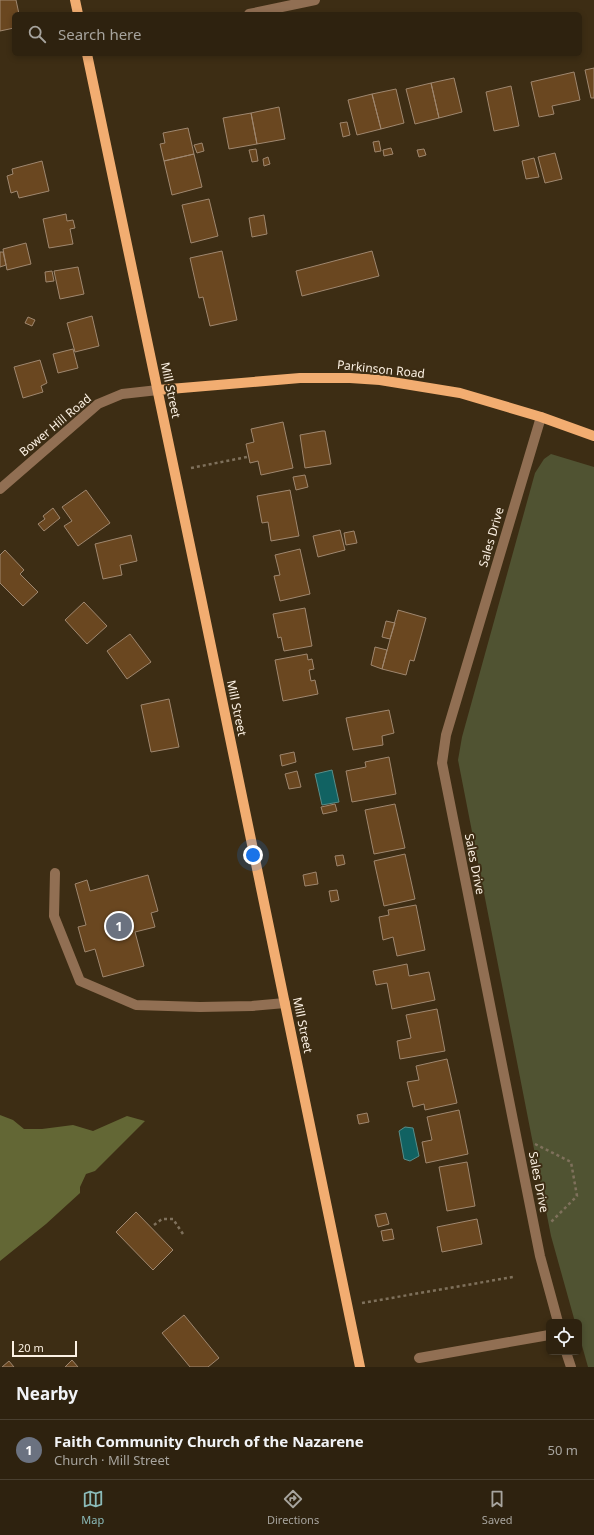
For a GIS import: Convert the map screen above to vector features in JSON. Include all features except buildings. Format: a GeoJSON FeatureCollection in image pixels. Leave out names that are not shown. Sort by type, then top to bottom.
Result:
{"type":"FeatureCollection","features":[{"type":"Feature","properties":{"kind":"main road"},"geometry":{"type":"LineString","coordinates":[[74,0],[77,12]]}},
{"type":"Feature","properties":{"kind":"main road","name":"Mill Street"},"geometry":{"type":"LineString","coordinates":[[87,56],[360,1367]]}},
{"type":"Feature","properties":{"kind":"main road","name":"Parkinson Road"},"geometry":{"type":"LineString","coordinates":[[158,390],[264,380],[309,378],[350,378],[408,384],[460,393],[541,417],[594,436]]}},
{"type":"Feature","properties":{"kind":"street"},"geometry":{"type":"LineString","coordinates":[[258,12],[315,0]]}},
{"type":"Feature","properties":{"kind":"street","name":"Bower Hill Road"},"geometry":{"type":"LineString","coordinates":[[0,489],[98,404],[122,394],[158,390]]}},
{"type":"Feature","properties":{"kind":"street","name":"Sales Drive"},"geometry":{"type":"LineString","coordinates":[[541,417],[446,735],[443,754],[444,773],[536,1238],[557,1319]]}},
{"type":"Feature","properties":{"kind":"street"},"geometry":{"type":"LineString","coordinates":[[55,873],[54,916],[80,981],[136,1005],[208,1007],[285,1003]]}},
{"type":"Feature","properties":{"kind":"street"},"geometry":{"type":"LineString","coordinates":[[419,1358],[546,1336]]}},
{"type":"Feature","properties":{"kind":"street"},"geometry":{"type":"LineString","coordinates":[[567,1355],[570,1367]]}},
{"type":"Feature","properties":{"kind":"path"},"geometry":{"type":"LineString","coordinates":[[175,472],[247,457]]}},
{"type":"Feature","properties":{"kind":"path"},"geometry":{"type":"LineString","coordinates":[[516,1136],[571,1162],[577,1196],[536,1238]]}},
{"type":"Feature","properties":{"kind":"path"},"geometry":{"type":"LineString","coordinates":[[154,1225],[162,1219],[173,1219],[183,1234]]}},
{"type":"Feature","properties":{"kind":"path"},"geometry":{"type":"LineString","coordinates":[[348,1306],[513,1277]]}},
{"type":"Feature","properties":{"kind":"green space"},"geometry":{"type":"Polygon","coordinates":[[[551,454],[594,467],[594,1367],[588,1367],[582,1346],[582,1319],[574,1319],[551,1236],[458,760],[462,737],[535,473],[544,459],[551,454]]]}},
{"type":"Feature","properties":{"kind":"green space"},"geometry":{"type":"Polygon","coordinates":[[[0,1115],[13,1120],[24,1129],[42,1129],[73,1125],[93,1131],[127,1116],[145,1121],[95,1171],[86,1174],[80,1187],[80,1193],[46,1224],[0,1261],[0,1115]]]}},
{"type":"Feature","properties":{"kind":"water"},"geometry":{"type":"Polygon","coordinates":[[[332,770],[339,802],[322,805],[315,774],[332,770]]]}},
{"type":"Feature","properties":{"kind":"water"},"geometry":{"type":"Polygon","coordinates":[[[405,1127],[413,1128],[419,1156],[410,1161],[404,1159],[399,1131],[405,1127]]]}},
{"type":"Feature","properties":{"kind":"place","name":"Faith Community Church of the Nazarene"},"geometry":{"type":"Point","coordinates":[119,926]}}]}
